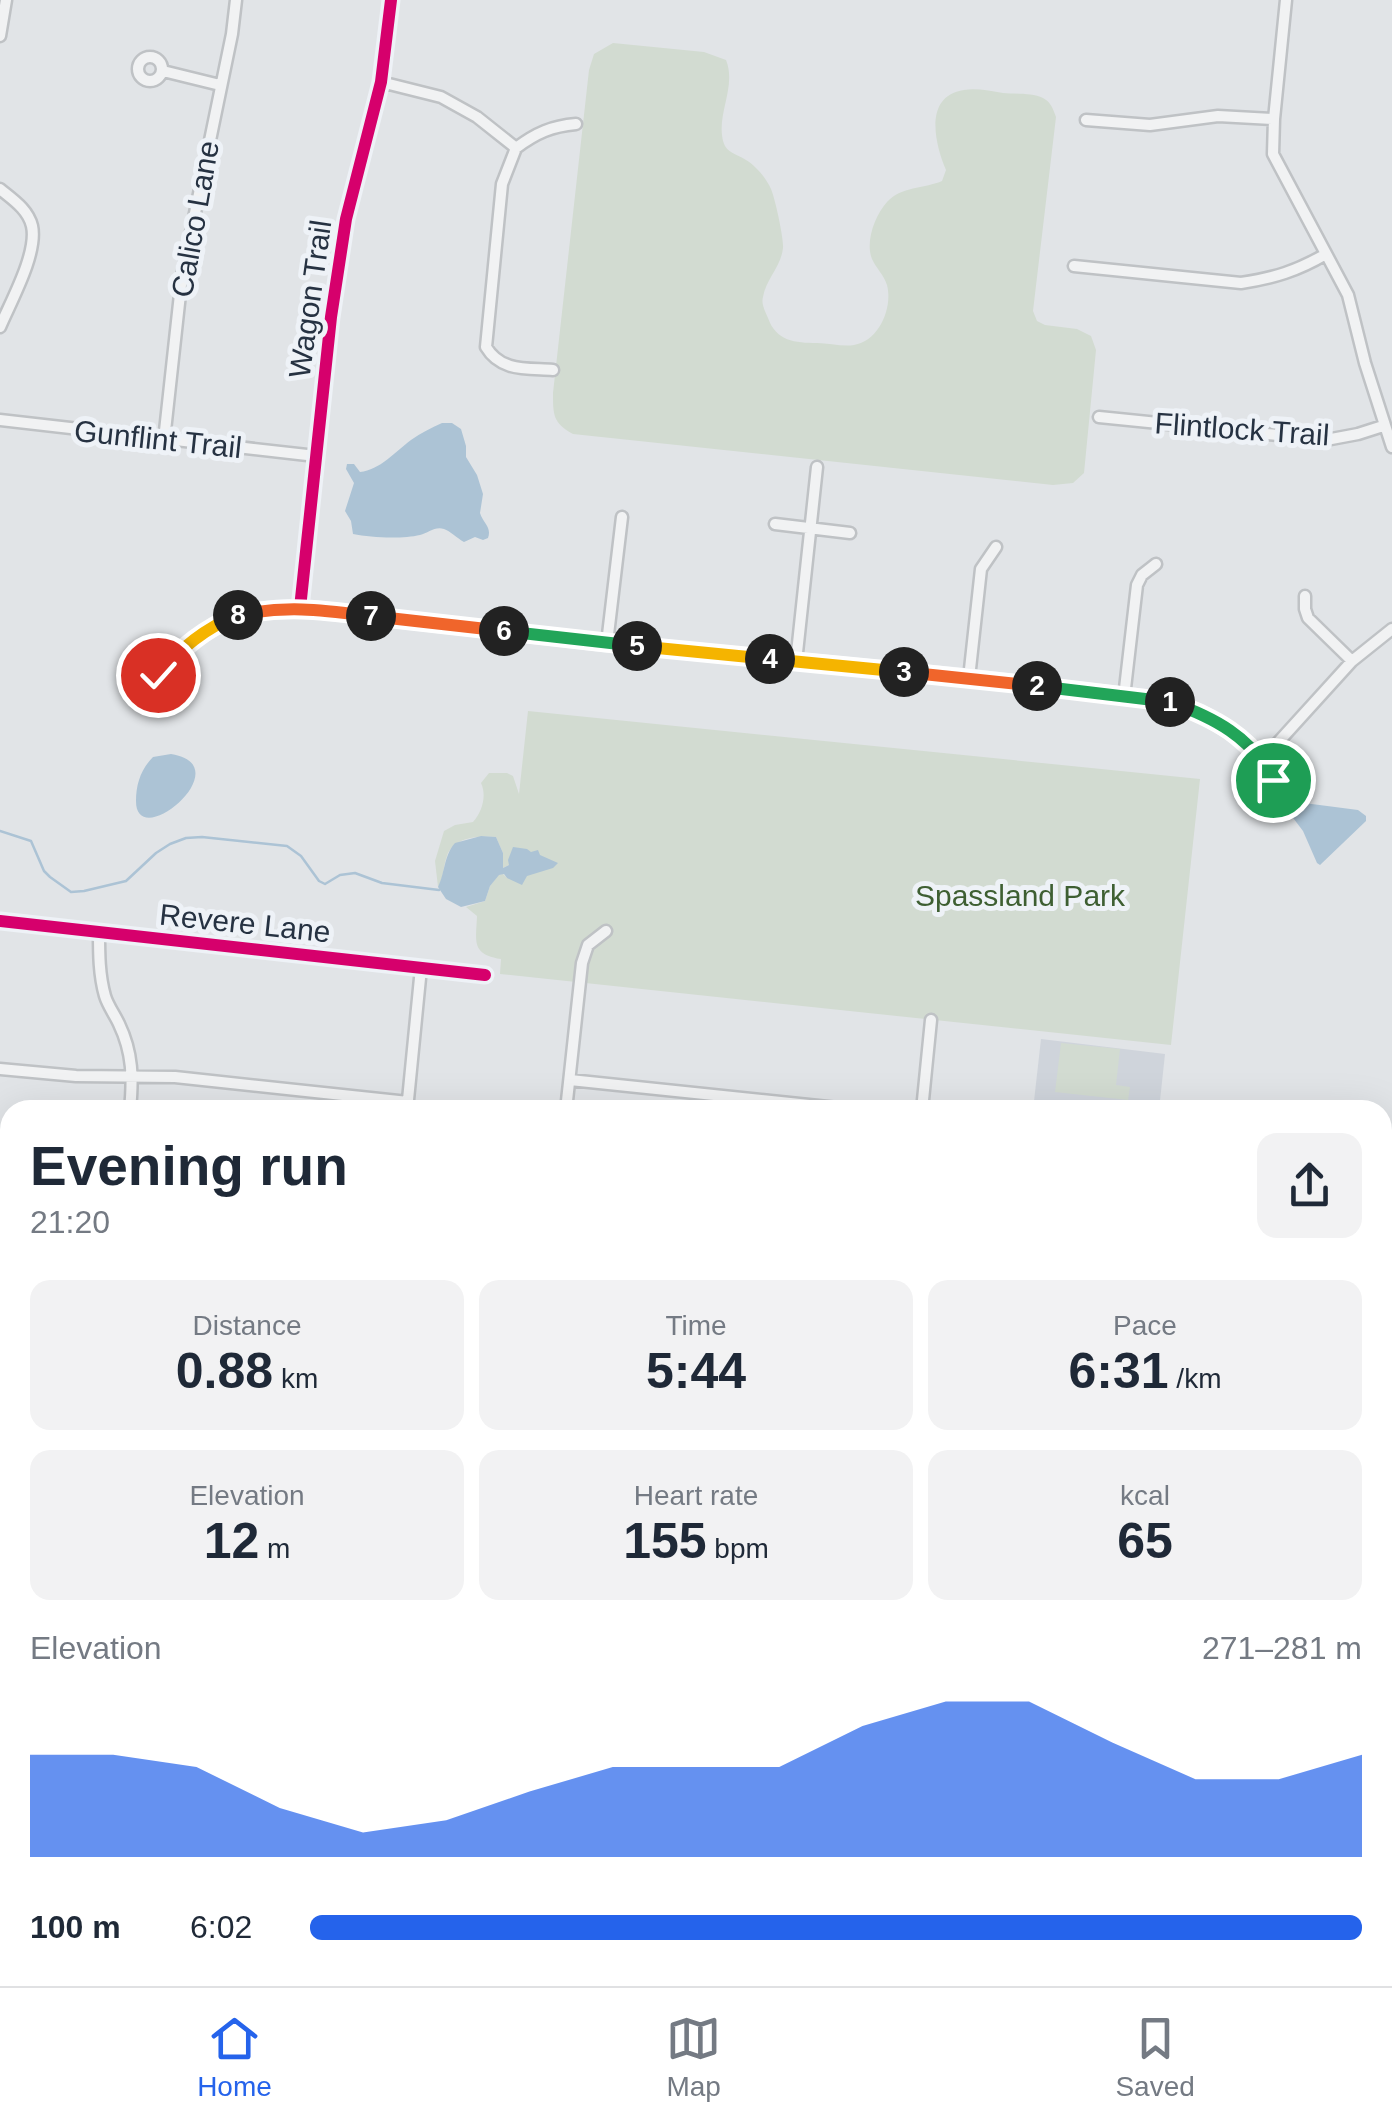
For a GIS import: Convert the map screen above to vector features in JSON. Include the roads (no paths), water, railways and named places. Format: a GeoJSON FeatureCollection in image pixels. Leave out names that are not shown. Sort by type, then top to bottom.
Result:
{"type":"FeatureCollection","features":[{"type":"Feature","properties":{"kind":"street"},"geometry":{"type":"LineString","coordinates":[[0,36],[6,0]]}},
{"type":"Feature","properties":{"kind":"street","name":"Calico Lane"},"geometry":{"type":"LineString","coordinates":[[164,440],[182,276],[236,0]]}},
{"type":"Feature","properties":{"kind":"street","name":"Wagon Trail"},"geometry":{"type":"LineString","coordinates":[[300,608],[330,317],[346,218],[380,82],[392,0]]}},
{"type":"Feature","properties":{"kind":"street"},"geometry":{"type":"LineString","coordinates":[[1286,0],[1273,154],[1348,295],[1364,363],[1392,447]]}},
{"type":"Feature","properties":{"kind":"street"},"geometry":{"type":"LineString","coordinates":[[163,71],[220,84]]}},
{"type":"Feature","properties":{"kind":"street"},"geometry":{"type":"LineString","coordinates":[[380,82],[441,98],[477,117],[516,148]]}},
{"type":"Feature","properties":{"kind":"street"},"geometry":{"type":"LineString","coordinates":[[1086,120],[1150,125],[1218,116],[1274,118]]}},
{"type":"Feature","properties":{"kind":"street"},"geometry":{"type":"LineString","coordinates":[[553,370],[504,365],[492,358],[486,346],[502,184],[516,148],[537,133],[576,124]]}},
{"type":"Feature","properties":{"kind":"street"},"geometry":{"type":"LineString","coordinates":[[0,189],[22,206],[32,226],[23,276],[0,327]]}},
{"type":"Feature","properties":{"kind":"street"},"geometry":{"type":"LineString","coordinates":[[1074,266],[1240,283],[1298,270],[1326,254]]}},
{"type":"Feature","properties":{"kind":"street","name":"Flintlock Trail"},"geometry":{"type":"LineString","coordinates":[[1099,416],[1326,440],[1383,426]]}},
{"type":"Feature","properties":{"kind":"street","name":"Gunflint Trail"},"geometry":{"type":"LineString","coordinates":[[0,420],[316,456]]}},
{"type":"Feature","properties":{"kind":"street"},"geometry":{"type":"LineString","coordinates":[[796,662],[817,467]]}},
{"type":"Feature","properties":{"kind":"street"},"geometry":{"type":"LineString","coordinates":[[607,643],[622,517]]}},
{"type":"Feature","properties":{"kind":"street"},"geometry":{"type":"LineString","coordinates":[[775,524],[850,533]]}},
{"type":"Feature","properties":{"kind":"street"},"geometry":{"type":"LineString","coordinates":[[969,678],[981,569],[996,547]]}},
{"type":"Feature","properties":{"kind":"street"},"geometry":{"type":"LineString","coordinates":[[1124,697],[1137,584],[1142,574],[1156,564]]}},
{"type":"Feature","properties":{"kind":"street"},"geometry":{"type":"LineString","coordinates":[[1304,596],[1308,618],[1352,661]]}},
{"type":"Feature","properties":{"kind":"street"},"geometry":{"type":"LineString","coordinates":[[150,699],[158,675],[204,631],[236,615],[269,608],[300,608],[1166,701],[1200,713],[1229,730],[1263,760],[1273,780]]}},
{"type":"Feature","properties":{"kind":"street"},"geometry":{"type":"LineString","coordinates":[[1263,760],[1352,661],[1392,629]]}},
{"type":"Feature","properties":{"kind":"street","name":"Revere Lane"},"geometry":{"type":"LineString","coordinates":[[0,921],[485,975]]}},
{"type":"Feature","properties":{"kind":"street"},"geometry":{"type":"LineString","coordinates":[[99,932],[106,998],[131,1054],[131,1100]]}},
{"type":"Feature","properties":{"kind":"street"},"geometry":{"type":"LineString","coordinates":[[567,1100],[584,956],[588,945],[606,932]]}},
{"type":"Feature","properties":{"kind":"street"},"geometry":{"type":"LineString","coordinates":[[408,1100],[421,968]]}},
{"type":"Feature","properties":{"kind":"street"},"geometry":{"type":"LineString","coordinates":[[923,1100],[931,1020]]}},
{"type":"Feature","properties":{"kind":"street"},"geometry":{"type":"LineString","coordinates":[[0,1069],[76,1076],[175,1076],[361,1100]]}},
{"type":"Feature","properties":{"kind":"street"},"geometry":{"type":"LineString","coordinates":[[570,1080],[762,1100]]}},
{"type":"Feature","properties":{"kind":"water"},"geometry":{"type":"Polygon","coordinates":[[[442,423],[452,423],[461,429],[466,457],[483,494],[480,513],[488,528],[488,538],[475,537],[464,542],[441,528],[405,537],[353,534],[345,511],[354,483],[347,464],[354,464],[360,472],[374,468],[415,437],[442,423]]]}},
{"type":"Feature","properties":{"kind":"water"},"geometry":{"type":"Polygon","coordinates":[[[171,754],[190,761],[195,773],[191,788],[166,812],[151,818],[140,815],[136,795],[142,772],[153,757],[171,754]]]}},
{"type":"Feature","properties":{"kind":"water"},"geometry":{"type":"Polygon","coordinates":[[[1281,800],[1358,810],[1366,821],[1320,865],[1281,800]]]}},
{"type":"Feature","properties":{"kind":"water"},"geometry":{"type":"Polygon","coordinates":[[[481,836],[496,837],[503,853],[503,868],[509,865],[513,847],[538,850],[540,855],[558,863],[527,876],[522,885],[499,875],[485,901],[461,907],[446,899],[438,887],[455,843],[481,836]]]}},
{"type":"Feature","properties":{"kind":"waterway"},"geometry":{"type":"LineString","coordinates":[[0,831],[31,841],[44,871],[71,892],[126,881],[170,844],[202,837],[287,846],[325,884],[340,875],[355,873],[382,883],[439,890]]}},
{"type":"Feature","properties":{"kind":"park label","name":"Spassland Park"},"geometry":{"type":"Point","coordinates":[1020,895]}}]}
